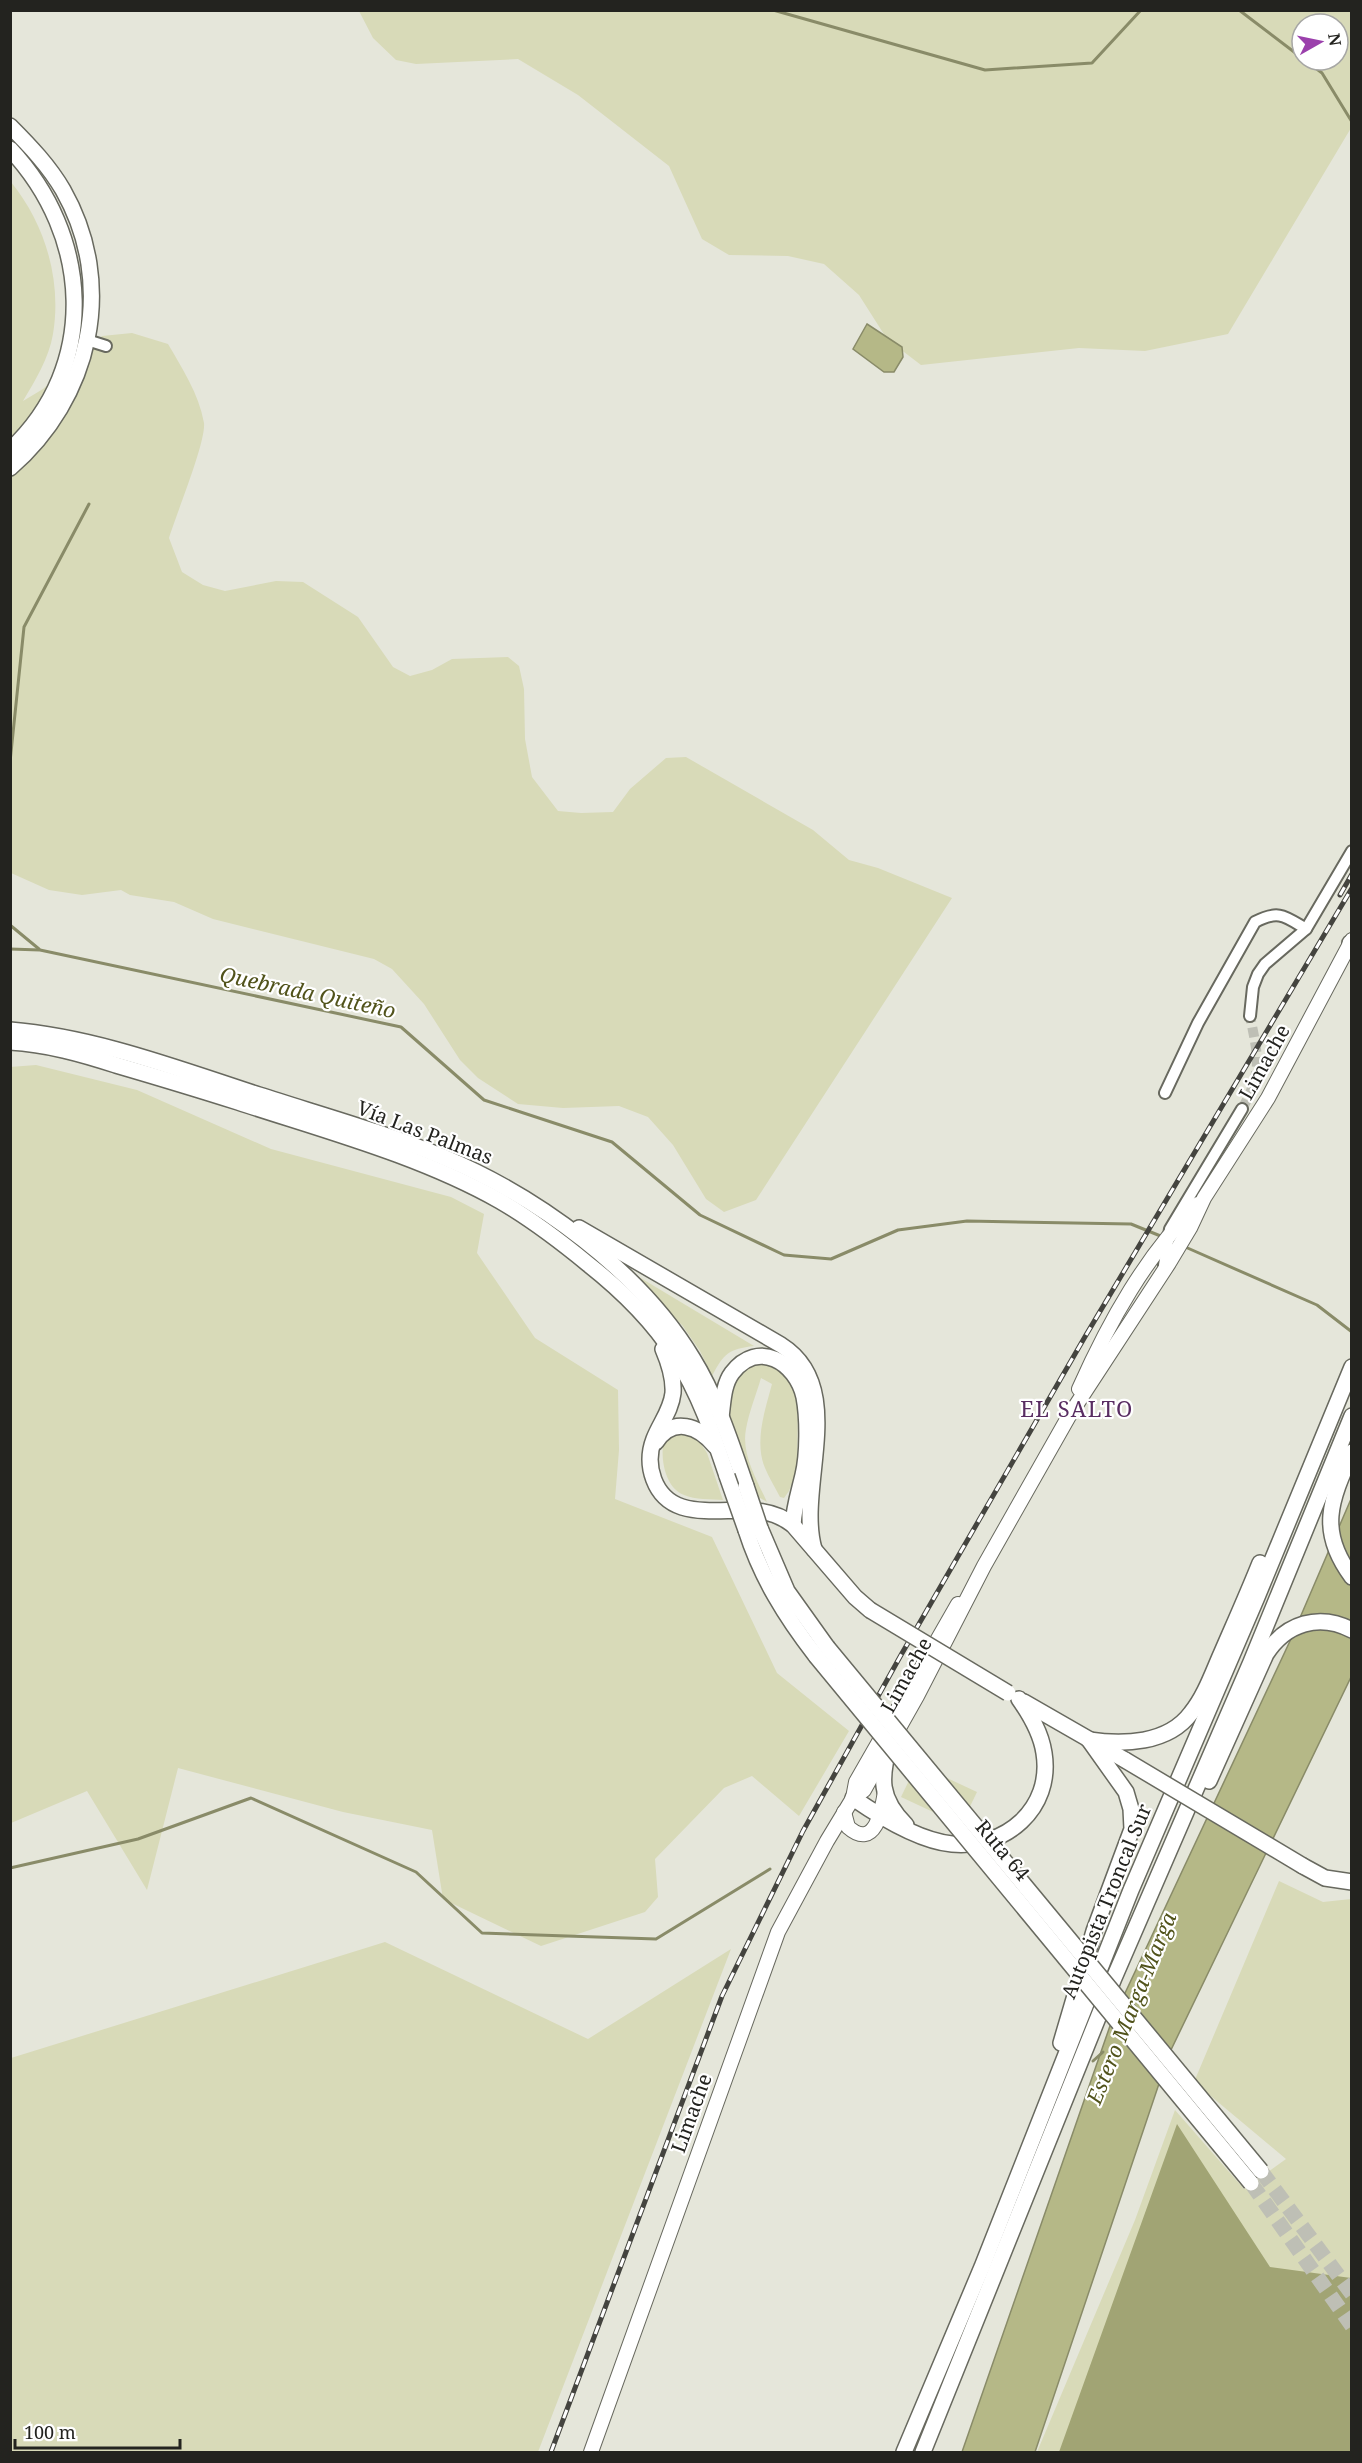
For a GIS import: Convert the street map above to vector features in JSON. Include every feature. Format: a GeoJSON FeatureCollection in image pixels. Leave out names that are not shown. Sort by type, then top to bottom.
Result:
{"type":"FeatureCollection","features":[{"type":"Feature","properties":{"kind":"highway"},"geometry":{"type":"LineString","coordinates":[[10,126],[53,174],[72,208],[87,254],[91,282],[87,340],[77,377],[60,411],[38,442],[10,468]]}},
{"type":"Feature","properties":{"kind":"highway"},"geometry":{"type":"LineString","coordinates":[[10,149],[41,186],[58,220],[70,256],[74,294],[70,341],[56,386],[37,419],[10,450]]}},
{"type":"Feature","properties":{"kind":"highway","name":"Vía Las Palmas"},"geometry":{"type":"LineString","coordinates":[[10,1030],[100,1046],[399,1140],[469,1169],[538,1208],[607,1261],[661,1314],[695,1361],[721,1417],[746,1486],[753,1529]]}},
{"type":"Feature","properties":{"kind":"highway","name":"Vía Las Palmas"},"geometry":{"type":"LineString","coordinates":[[10,1042],[68,1051],[167,1079],[394,1155],[448,1176],[499,1201],[543,1229],[610,1282],[647,1320],[674,1354],[693,1388],[727,1476],[753,1529]]}},
{"type":"Feature","properties":{"kind":"highway"},"geometry":{"type":"LineString","coordinates":[[538,1208],[628,1256],[781,1345],[801,1362],[812,1386],[816,1422],[816,1455],[809,1510],[814,1549]]}},
{"type":"Feature","properties":{"kind":"highway"},"geometry":{"type":"LineString","coordinates":[[647,1320],[663,1348],[671,1370],[673,1384],[670,1407],[654,1437],[651,1453],[651,1468],[656,1486],[666,1498],[676,1504],[701,1510],[754,1510],[777,1515],[793,1525],[855,1597],[870,1610],[1310,1870],[1334,1881],[1352,1882]]}},
{"type":"Feature","properties":{"kind":"highway"},"geometry":{"type":"LineString","coordinates":[[721,1417],[728,1379],[744,1362],[765,1357],[779,1360],[790,1368],[801,1387],[804,1402],[805,1466],[795,1499],[793,1525]]}},
{"type":"Feature","properties":{"kind":"highway"},"geometry":{"type":"LineString","coordinates":[[1089,1740],[1106,1743],[1152,1738],[1178,1726],[1192,1713],[1220,1657],[1306,1453],[1352,1361]]}},
{"type":"Feature","properties":{"kind":"highway","name":"Autopista Troncal Sur"},"geometry":{"type":"LineString","coordinates":[[904,2452],[982,2267],[1131,1890],[1257,1597],[1352,1367]]}},
{"type":"Feature","properties":{"kind":"highway","name":"Autopista Troncal Sur"},"geometry":{"type":"LineString","coordinates":[[922,2452],[1135,1926],[1251,1662],[1352,1416]]}},
{"type":"Feature","properties":{"kind":"highway"},"geometry":{"type":"LineString","coordinates":[[651,1453],[657,1440],[666,1431],[685,1426],[702,1433],[719,1452]]}},
{"type":"Feature","properties":{"kind":"highway"},"geometry":{"type":"LineString","coordinates":[[1352,1452],[1333,1496],[1330,1516],[1332,1538],[1339,1559],[1352,1577]]}},
{"type":"Feature","properties":{"kind":"highway"},"geometry":{"type":"LineString","coordinates":[[777,1515],[795,1499]]}},
{"type":"Feature","properties":{"kind":"highway","name":"Ruta 64"},"geometry":{"type":"LineString","coordinates":[[753,1529],[821,1651],[1256,2177]]}},
{"type":"Feature","properties":{"kind":"highway"},"geometry":{"type":"LineString","coordinates":[[1135,1926],[1174,1853],[1263,1663],[1278,1638],[1295,1627],[1314,1621],[1324,1621],[1352,1630]]}},
{"type":"Feature","properties":{"kind":"highway"},"geometry":{"type":"LineString","coordinates":[[853,1798],[881,1817],[939,1842],[975,1843],[1006,1834],[1026,1818],[1040,1794],[1045,1765],[1039,1734],[1014,1696]]}},
{"type":"Feature","properties":{"kind":"highway"},"geometry":{"type":"LineString","coordinates":[[1044,2107],[1094,1931],[1132,1829],[1131,1809],[1126,1792],[1089,1740]]}},
{"type":"Feature","properties":{"kind":"highway"},"geometry":{"type":"LineString","coordinates":[[890,1743],[882,1777],[885,1792],[893,1811],[912,1831]]}},
{"type":"Feature","properties":{"kind":"highway"},"geometry":{"type":"LineString","coordinates":[[1310,1870],[1352,1871]]}},
{"type":"Feature","properties":{"kind":"main road","name":"Limache"},"geometry":{"type":"LineString","coordinates":[[591,2452],[778,1932],[811,1868],[844,1812],[853,1798],[864,1790],[956,1624],[984,1566],[1069,1416],[1163,1262],[1176,1229],[1204,1198],[1283,1072],[1351,942]]}},
{"type":"Feature","properties":{"kind":"main road","name":"Limache"},"geometry":{"type":"LineString","coordinates":[[1069,1416],[1094,1356],[1122,1305],[1163,1262],[1176,1229]]}},
{"type":"Feature","properties":{"kind":"main road","name":"Limache"},"geometry":{"type":"LineString","coordinates":[[853,1798],[856,1782],[942,1629],[984,1566]]}},
{"type":"Feature","properties":{"kind":"main road"},"geometry":{"type":"LineString","coordinates":[[844,1812],[848,1827],[862,1833],[872,1830],[881,1817],[885,1792]]}},
{"type":"Feature","properties":{"kind":"street"},"geometry":{"type":"LineString","coordinates":[[87,340],[106,346]]}},
{"type":"Feature","properties":{"kind":"street","name":"Limache"},"geometry":{"type":"LineString","coordinates":[[1250,1016],[1253,987],[1258,974],[1265,964],[1306,929],[1352,851]]}},
{"type":"Feature","properties":{"kind":"street"},"geometry":{"type":"LineString","coordinates":[[1164,1093],[1198,1023],[1255,922],[1265,916],[1284,915],[1306,929]]}},
{"type":"Feature","properties":{"kind":"street","name":"Limache"},"geometry":{"type":"LineString","coordinates":[[1176,1229],[1242,1109]]}},
{"type":"Feature","properties":{"kind":"shaded area"},"geometry":{"type":"Polygon","coordinates":[[[359,11],[1351,11],[1351,128],[1228,334],[1145,351],[1079,348],[921,365],[887,339],[859,295],[824,264],[788,256],[729,255],[702,239],[669,166],[578,95],[518,59],[416,64],[396,60],[373,38],[359,11]]]}},
{"type":"Feature","properties":{"kind":"shaded area"},"geometry":{"type":"Polygon","coordinates":[[[11,182],[23,198],[42,234],[53,273],[55,293],[51,343],[41,369],[23,401],[43,389],[102,336],[132,333],[168,344],[194,392],[202,412],[203,432],[196,462],[169,538],[182,572],[203,585],[225,591],[276,581],[303,582],[358,617],[393,667],[410,676],[432,670],[452,659],[508,657],[519,666],[524,689],[525,739],[532,777],[558,811],[613,812],[630,789],[666,758],[686,757],[813,830],[849,860],[878,868],[952,898],[756,1200],[724,1212],[706,1199],[673,1145],[648,1117],[619,1106],[563,1108],[518,1104],[478,1078],[460,1060],[424,1004],[392,969],[374,959],[213,919],[174,902],[130,895],[121,890],[82,895],[49,890],[11,873],[11,182]]]}},
{"type":"Feature","properties":{"kind":"shaded area"},"geometry":{"type":"Polygon","coordinates":[[[36,1065],[137,1090],[271,1149],[451,1197],[484,1214],[477,1253],[535,1338],[618,1390],[619,1450],[615,1499],[712,1537],[777,1673],[849,1731],[799,1816],[752,1776],[724,1788],[655,1859],[658,1897],[645,1912],[541,1946],[443,1899],[432,1830],[343,1812],[178,1768],[147,1890],[87,1791],[11,1823],[10,1067],[36,1065]]]}},
{"type":"Feature","properties":{"kind":"shaded area"},"geometry":{"type":"Polygon","coordinates":[[[619,1265],[754,1346],[728,1354],[712,1376],[700,1351],[682,1325],[619,1265]]]}},
{"type":"Feature","properties":{"kind":"shaded area"},"geometry":{"type":"Polygon","coordinates":[[[771,1362],[791,1379],[798,1402],[797,1469],[789,1491],[784,1498],[780,1497],[767,1472],[760,1448],[766,1404],[772,1384],[761,1378],[749,1416],[745,1438],[751,1467],[767,1502],[755,1495],[741,1458],[734,1437],[729,1397],[735,1380],[748,1368],[771,1362]]]}},
{"type":"Feature","properties":{"kind":"shaded area"},"geometry":{"type":"Polygon","coordinates":[[[683,1433],[698,1439],[707,1453],[723,1500],[688,1497],[678,1492],[669,1481],[664,1466],[663,1445],[673,1436],[683,1433]]]}},
{"type":"Feature","properties":{"kind":"shaded area"},"geometry":{"type":"Polygon","coordinates":[[[917,1764],[977,1792],[961,1825],[901,1797],[917,1764]]]}},
{"type":"Feature","properties":{"kind":"shaded area"},"geometry":{"type":"Polygon","coordinates":[[[1279,1881],[1323,1902],[1351,1899],[1351,2452],[1037,2452],[1135,2220],[1175,2110],[1244,2189],[1286,2159],[1194,2082],[1279,1881]]]}},
{"type":"Feature","properties":{"kind":"shaded area"},"geometry":{"type":"Polygon","coordinates":[[[385,1942],[588,2039],[731,1949],[538,2452],[11,2452],[11,2058],[385,1942]]]}},
{"type":"Feature","properties":{"kind":"shaded area"},"geometry":{"type":"Polygon","coordinates":[[[1177,2124],[1270,2267],[1351,2278],[1352,2449],[1349,2452],[1059,2452],[1177,2124]]]}},
{"type":"Feature","properties":{"kind":"water"},"geometry":{"type":"Polygon","coordinates":[[[867,324],[902,347],[903,357],[894,372],[884,372],[853,349],[867,324]]]}},
{"type":"Feature","properties":{"kind":"water","name":"Estero Marga-Marga"},"geometry":{"type":"Polygon","coordinates":[[[1351,1499],[1351,1677],[1169,2054],[1035,2452],[962,2452],[1111,2023],[1290,1641],[1351,1499]]]}},
{"type":"Feature","properties":{"kind":"waterway"},"geometry":{"type":"LineString","coordinates":[[773,10],[985,70],[1092,63],[1141,10]]}},
{"type":"Feature","properties":{"kind":"waterway"},"geometry":{"type":"LineString","coordinates":[[1239,10],[1290,49]]}},
{"type":"Feature","properties":{"kind":"waterway"},"geometry":{"type":"LineString","coordinates":[[1321,72],[1352,122]]}},
{"type":"Feature","properties":{"kind":"waterway"},"geometry":{"type":"LineString","coordinates":[[10,762],[24,627],[89,504]]}},
{"type":"Feature","properties":{"kind":"waterway"},"geometry":{"type":"LineString","coordinates":[[10,925],[39,949]]}},
{"type":"Feature","properties":{"kind":"waterway","name":"Quebrada Quiteño"},"geometry":{"type":"LineString","coordinates":[[10,949],[40,950],[401,1027],[484,1100],[612,1142],[700,1215],[784,1255],[831,1259],[898,1230],[967,1221],[1131,1224],[1163,1237]]}},
{"type":"Feature","properties":{"kind":"waterway"},"geometry":{"type":"LineString","coordinates":[[1183,1246],[1317,1305],[1352,1332]]}},
{"type":"Feature","properties":{"kind":"waterway"},"geometry":{"type":"LineString","coordinates":[[10,1868],[138,1839],[251,1798],[416,1872],[482,1933],[656,1939],[770,1869]]}},
{"type":"Feature","properties":{"kind":"waterway","name":"Estero Marga-Marga"},"geometry":{"type":"LineString","coordinates":[[1093,2061],[1103,2052]]}},
{"type":"Feature","properties":{"kind":"tunnel"},"geometry":{"type":"LineString","coordinates":[[1242,1109],[1249,1096],[1257,1064],[1250,1016]]}},
{"type":"Feature","properties":{"kind":"tunnel"},"geometry":{"type":"LineString","coordinates":[[1261,2171],[1352,2294]]}},
{"type":"Feature","properties":{"kind":"tunnel"},"geometry":{"type":"LineString","coordinates":[[1251,2183],[1352,2326]]}},
{"type":"Feature","properties":{"kind":"railway"},"geometry":{"type":"LineString","coordinates":[[1340,895],[1352,874]]}},
{"type":"Feature","properties":{"kind":"railway"},"geometry":{"type":"LineString","coordinates":[[551,2452],[722,1996],[803,1831],[901,1655],[1086,1335],[1352,888]]}},
{"type":"Feature","properties":{"kind":"district","name":"EL SALTO"},"geometry":{"type":"Point","coordinates":[1077,1408]}}]}
